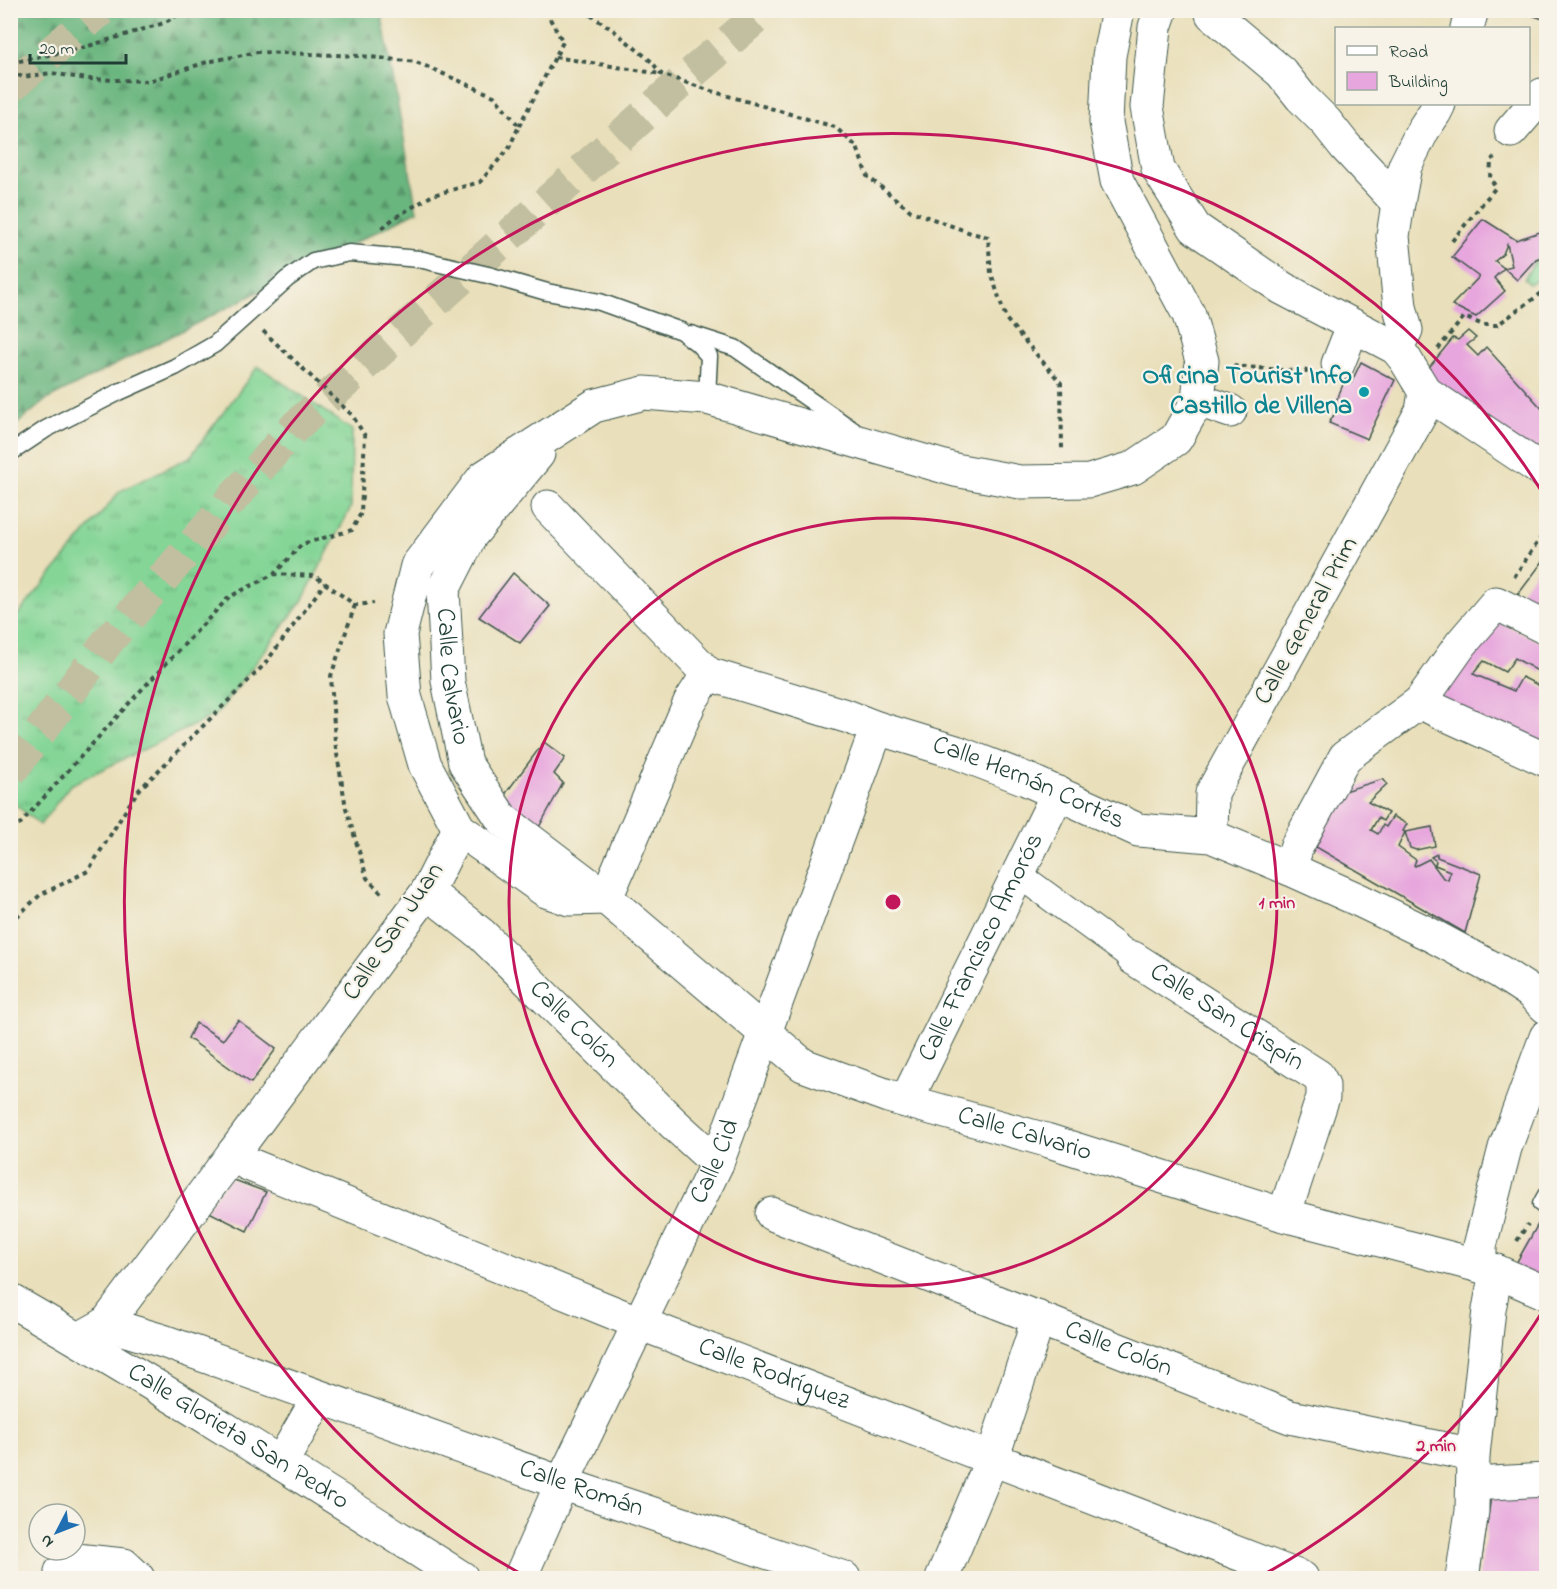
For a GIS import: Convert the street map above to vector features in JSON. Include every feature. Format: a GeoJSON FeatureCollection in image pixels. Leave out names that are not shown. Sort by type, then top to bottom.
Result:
{"type":"FeatureCollection","features":[{"type":"Feature","properties":{"kind":"street"},"geometry":{"type":"LineString","coordinates":[[708,674],[690,702],[606,898],[569,899],[546,891],[459,829],[425,765],[405,696],[400,634],[417,566],[484,477],[594,406],[644,393],[707,398],[955,470],[1020,482],[1089,481],[1133,468],[1176,439],[1198,400],[1202,362],[1189,315],[1117,181],[1106,122],[1109,56],[1118,10]]}},
{"type":"Feature","properties":{"kind":"street"},"geometry":{"type":"LineString","coordinates":[[1161,10],[1155,27],[1147,107],[1158,169],[1195,228],[1282,288],[1396,348],[1405,359],[1421,392],[1546,473]]}},
{"type":"Feature","properties":{"kind":"street"},"geometry":{"type":"LineString","coordinates":[[1214,10],[1212,14],[1281,72],[1301,97],[1398,202]]}},
{"type":"Feature","properties":{"kind":"street"},"geometry":{"type":"LineString","coordinates":[[1467,27],[1472,10]]}},
{"type":"Feature","properties":{"kind":"street"},"geometry":{"type":"LineString","coordinates":[[1530,100],[1539,86]]}},
{"type":"Feature","properties":{"kind":"street"},"geometry":{"type":"LineString","coordinates":[[1396,348],[1407,330],[1400,308],[1393,243],[1398,202],[1406,166],[1423,130],[1439,105]]}},
{"type":"Feature","properties":{"kind":"street"},"geometry":{"type":"LineString","coordinates":[[1511,131],[1527,105]]}},
{"type":"Feature","properties":{"kind":"street"},"geometry":{"type":"LineString","coordinates":[[1338,363],[1353,326]]}},
{"type":"Feature","properties":{"kind":"street","name":"Calle General Prim"},"geometry":{"type":"LineString","coordinates":[[1210,836],[1212,793],[1421,392]]}},
{"type":"Feature","properties":{"kind":"street"},"geometry":{"type":"LineString","coordinates":[[1198,400],[1230,411]]}},
{"type":"Feature","properties":{"kind":"street","name":"Calle Calvario"},"geometry":{"type":"LineString","coordinates":[[559,429],[471,535],[443,590],[448,681],[465,763],[502,819],[606,898],[803,1065],[888,1096],[1046,1140],[1284,1215],[1488,1268],[1546,1293]]}},
{"type":"Feature","properties":{"kind":"street","name":"Calle Hernán Cortés"},"geometry":{"type":"LineString","coordinates":[[548,507],[708,674],[956,752],[1026,779],[1138,830],[1210,836],[1290,869],[1431,935],[1500,972],[1529,991],[1546,1007]]}},
{"type":"Feature","properties":{"kind":"street"},"geometry":{"type":"LineString","coordinates":[[1290,869],[1297,846],[1346,757],[1420,702],[1461,644],[1496,603],[1546,628]]}},
{"type":"Feature","properties":{"kind":"street"},"geometry":{"type":"LineString","coordinates":[[1420,702],[1546,760]]}},
{"type":"Feature","properties":{"kind":"street","name":"Calle Cid"},"geometry":{"type":"LineString","coordinates":[[520,1578],[562,1483],[717,1164],[877,728]]}},
{"type":"Feature","properties":{"kind":"street","name":"Calle Francisco Amorós"},"geometry":{"type":"LineString","coordinates":[[906,1101],[1058,793]]}},
{"type":"Feature","properties":{"kind":"street","name":"Calle San Juan"},"geometry":{"type":"LineString","coordinates":[[92,1332],[241,1159],[427,891],[459,829]]}},
{"type":"Feature","properties":{"kind":"street","name":"Calle San Crispín"},"geometry":{"type":"LineString","coordinates":[[1018,874],[1133,958],[1318,1076],[1323,1085],[1323,1097],[1284,1215]]}},
{"type":"Feature","properties":{"kind":"street","name":"Calle Colón"},"geometry":{"type":"LineString","coordinates":[[427,891],[481,934],[717,1164]]}},
{"type":"Feature","properties":{"kind":"street"},"geometry":{"type":"LineString","coordinates":[[1462,1578],[1472,1511],[1473,1470],[1489,1310],[1488,1268],[1480,1246],[1505,1148],[1546,1037]]}},
{"type":"Feature","properties":{"kind":"street","name":"Calle Rodríguez"},"geometry":{"type":"LineString","coordinates":[[241,1159],[639,1323],[1302,1578]]}},
{"type":"Feature","properties":{"kind":"street","name":"Calle Colón"},"geometry":{"type":"LineString","coordinates":[[772,1214],[1290,1417],[1473,1470],[1546,1480]]}},
{"type":"Feature","properties":{"kind":"street","name":"Calle Glorieta San Pedro"},"geometry":{"type":"LineString","coordinates":[[10,1300],[92,1332],[281,1463],[462,1578]]}},
{"type":"Feature","properties":{"kind":"street"},"geometry":{"type":"LineString","coordinates":[[942,1578],[992,1459],[1032,1339],[1037,1317]]}},
{"type":"Feature","properties":{"kind":"street","name":"Calle Román"},"geometry":{"type":"LineString","coordinates":[[92,1332],[163,1341],[562,1483],[844,1578]]}},
{"type":"Feature","properties":{"kind":"street"},"geometry":{"type":"LineString","coordinates":[[281,1463],[319,1396]]}},
{"type":"Feature","properties":{"kind":"street"},"geometry":{"type":"LineString","coordinates":[[63,1578],[61,1572],[76,1560],[124,1565],[138,1578]]}},
{"type":"Feature","properties":{"kind":"lane"},"geometry":{"type":"LineString","coordinates":[[10,453],[46,429],[175,367],[215,344],[287,279],[313,261],[349,253],[419,259],[547,292],[600,302],[735,348],[879,448]]}},
{"type":"Feature","properties":{"kind":"lane"},"geometry":{"type":"LineString","coordinates":[[681,331],[709,356],[707,398]]}},
{"type":"Feature","properties":{"kind":"path"},"geometry":{"type":"LineString","coordinates":[[10,63],[82,48],[164,23],[186,10]]}},
{"type":"Feature","properties":{"kind":"path"},"geometry":{"type":"LineString","coordinates":[[349,253],[394,218],[433,195],[480,182],[509,148],[563,42],[545,10]]}},
{"type":"Feature","properties":{"kind":"path"},"geometry":{"type":"LineString","coordinates":[[583,10],[613,30],[652,62],[661,74]]}},
{"type":"Feature","properties":{"kind":"path"},"geometry":{"type":"LineString","coordinates":[[10,70],[22,77],[52,73],[87,80],[149,81],[207,62],[258,52],[383,58],[416,62],[494,96],[519,126]]}},
{"type":"Feature","properties":{"kind":"path"},"geometry":{"type":"LineString","coordinates":[[555,57],[661,74],[836,127],[857,147],[867,176],[911,211],[988,237],[991,273],[1006,320],[1061,383],[1064,481]]}},
{"type":"Feature","properties":{"kind":"path"},"geometry":{"type":"LineString","coordinates":[[1452,241],[1496,187],[1490,178],[1491,161],[1511,131]]}},
{"type":"Feature","properties":{"kind":"path"},"geometry":{"type":"LineString","coordinates":[[1421,392],[1432,356],[1464,317],[1483,325],[1497,325],[1546,290]]}},
{"type":"Feature","properties":{"kind":"path"},"geometry":{"type":"LineString","coordinates":[[10,828],[19,825],[229,597],[274,574],[302,544],[352,530],[361,513],[365,436],[352,415],[247,316]]}},
{"type":"Feature","properties":{"kind":"path"},"geometry":{"type":"LineString","coordinates":[[1230,411],[1233,366],[1306,372],[1313,351],[1338,363]]}},
{"type":"Feature","properties":{"kind":"path"},"geometry":{"type":"LineString","coordinates":[[1496,603],[1546,530]]}},
{"type":"Feature","properties":{"kind":"path"},"geometry":{"type":"LineString","coordinates":[[274,574],[315,576],[355,605],[408,601]]}},
{"type":"Feature","properties":{"kind":"path"},"geometry":{"type":"LineString","coordinates":[[10,923],[40,895],[88,871],[137,792],[264,665],[325,583]]}},
{"type":"Feature","properties":{"kind":"path"},"geometry":{"type":"LineString","coordinates":[[355,605],[332,675],[335,742],[346,808],[367,878],[407,921]]}},
{"type":"Feature","properties":{"kind":"path"},"geometry":{"type":"LineString","coordinates":[[1488,1268],[1509,1253],[1544,1199]]}},
{"type":"Feature","properties":{"kind":"green space"},"geometry":{"type":"Polygon","coordinates":[[[11,11],[381,11],[417,211],[46,400],[11,429],[11,11]]]}},
{"type":"Feature","properties":{"kind":"green space"},"geometry":{"type":"Polygon","coordinates":[[[1546,258],[1546,277],[1529,284],[1524,279],[1536,259],[1546,258]]]}},
{"type":"Feature","properties":{"kind":"green space"},"geometry":{"type":"Polygon","coordinates":[[[258,366],[352,430],[351,507],[302,601],[217,714],[70,785],[40,825],[11,801],[11,623],[120,491],[190,457],[258,366]]]}},
{"type":"Feature","properties":{"kind":"building"},"geometry":{"type":"Polygon","coordinates":[[[1529,10],[1546,10],[1546,20],[1528,14],[1529,10]]]}},
{"type":"Feature","properties":{"kind":"building"},"geometry":{"type":"Polygon","coordinates":[[[1483,219],[1516,240],[1543,231],[1546,256],[1536,259],[1517,280],[1504,268],[1494,278],[1505,291],[1476,317],[1452,305],[1479,277],[1452,257],[1483,219]],[[1507,244],[1503,254],[1495,261],[1504,268],[1512,266],[1507,244]]]}},
{"type":"Feature","properties":{"kind":"building"},"geometry":{"type":"Polygon","coordinates":[[[1468,331],[1476,338],[1467,345],[1478,356],[1486,347],[1546,413],[1546,461],[1422,376],[1453,338],[1458,340],[1468,331]]]}},
{"type":"Feature","properties":{"kind":"building","name":"Oficina Tourist Info Castillo de Villena"},"geometry":{"type":"Polygon","coordinates":[[[1361,362],[1395,380],[1367,439],[1329,423],[1340,405],[1336,401],[1345,380],[1351,383],[1361,362]]]}},
{"type":"Feature","properties":{"kind":"building"},"geometry":{"type":"Polygon","coordinates":[[[1546,557],[1546,622],[1511,604],[1546,557]]]}},
{"type":"Feature","properties":{"kind":"building"},"geometry":{"type":"Polygon","coordinates":[[[513,573],[550,606],[520,643],[479,617],[513,573]]]}},
{"type":"Feature","properties":{"kind":"building"},"geometry":{"type":"Polygon","coordinates":[[[1496,620],[1546,645],[1546,665],[1541,673],[1515,658],[1505,672],[1484,661],[1473,674],[1514,691],[1522,677],[1546,689],[1546,751],[1436,702],[1496,620]]]}},
{"type":"Feature","properties":{"kind":"building"},"geometry":{"type":"Polygon","coordinates":[[[544,742],[565,758],[554,774],[563,783],[538,829],[500,801],[544,742]]]}},
{"type":"Feature","properties":{"kind":"building"},"geometry":{"type":"Polygon","coordinates":[[[1383,779],[1387,784],[1368,802],[1388,813],[1383,821],[1378,818],[1371,830],[1378,834],[1383,825],[1386,827],[1393,816],[1407,824],[1398,847],[1416,860],[1415,866],[1429,859],[1443,878],[1448,880],[1450,871],[1435,865],[1436,861],[1431,857],[1437,854],[1437,857],[1481,874],[1465,933],[1316,847],[1344,791],[1383,779]]]}},
{"type":"Feature","properties":{"kind":"building"},"geometry":{"type":"Polygon","coordinates":[[[1432,827],[1435,846],[1416,850],[1410,848],[1405,832],[1432,827]]]}},
{"type":"Feature","properties":{"kind":"building"},"geometry":{"type":"Polygon","coordinates":[[[238,1020],[276,1049],[251,1083],[188,1038],[196,1023],[223,1040],[238,1020]]]}},
{"type":"Feature","properties":{"kind":"building"},"geometry":{"type":"Polygon","coordinates":[[[229,1178],[266,1192],[247,1231],[205,1210],[229,1178]]]}},
{"type":"Feature","properties":{"kind":"building"},"geometry":{"type":"Polygon","coordinates":[[[1546,1210],[1546,1282],[1514,1267],[1546,1210]]]}},
{"type":"Feature","properties":{"kind":"building"},"geometry":{"type":"Polygon","coordinates":[[[1546,1494],[1546,1578],[1479,1578],[1491,1497],[1546,1494]]]}},
{"type":"Feature","properties":{"kind":"tunnel"},"geometry":{"type":"LineString","coordinates":[[10,87],[101,10]]}},
{"type":"Feature","properties":{"kind":"tunnel"},"geometry":{"type":"LineString","coordinates":[[10,772],[109,640],[296,426],[765,10]]}},
{"type":"Feature","properties":{"kind":"place","name":"Oficina Tourist Info Castillo de Villena"},"geometry":{"type":"Point","coordinates":[1364,392]}}]}
